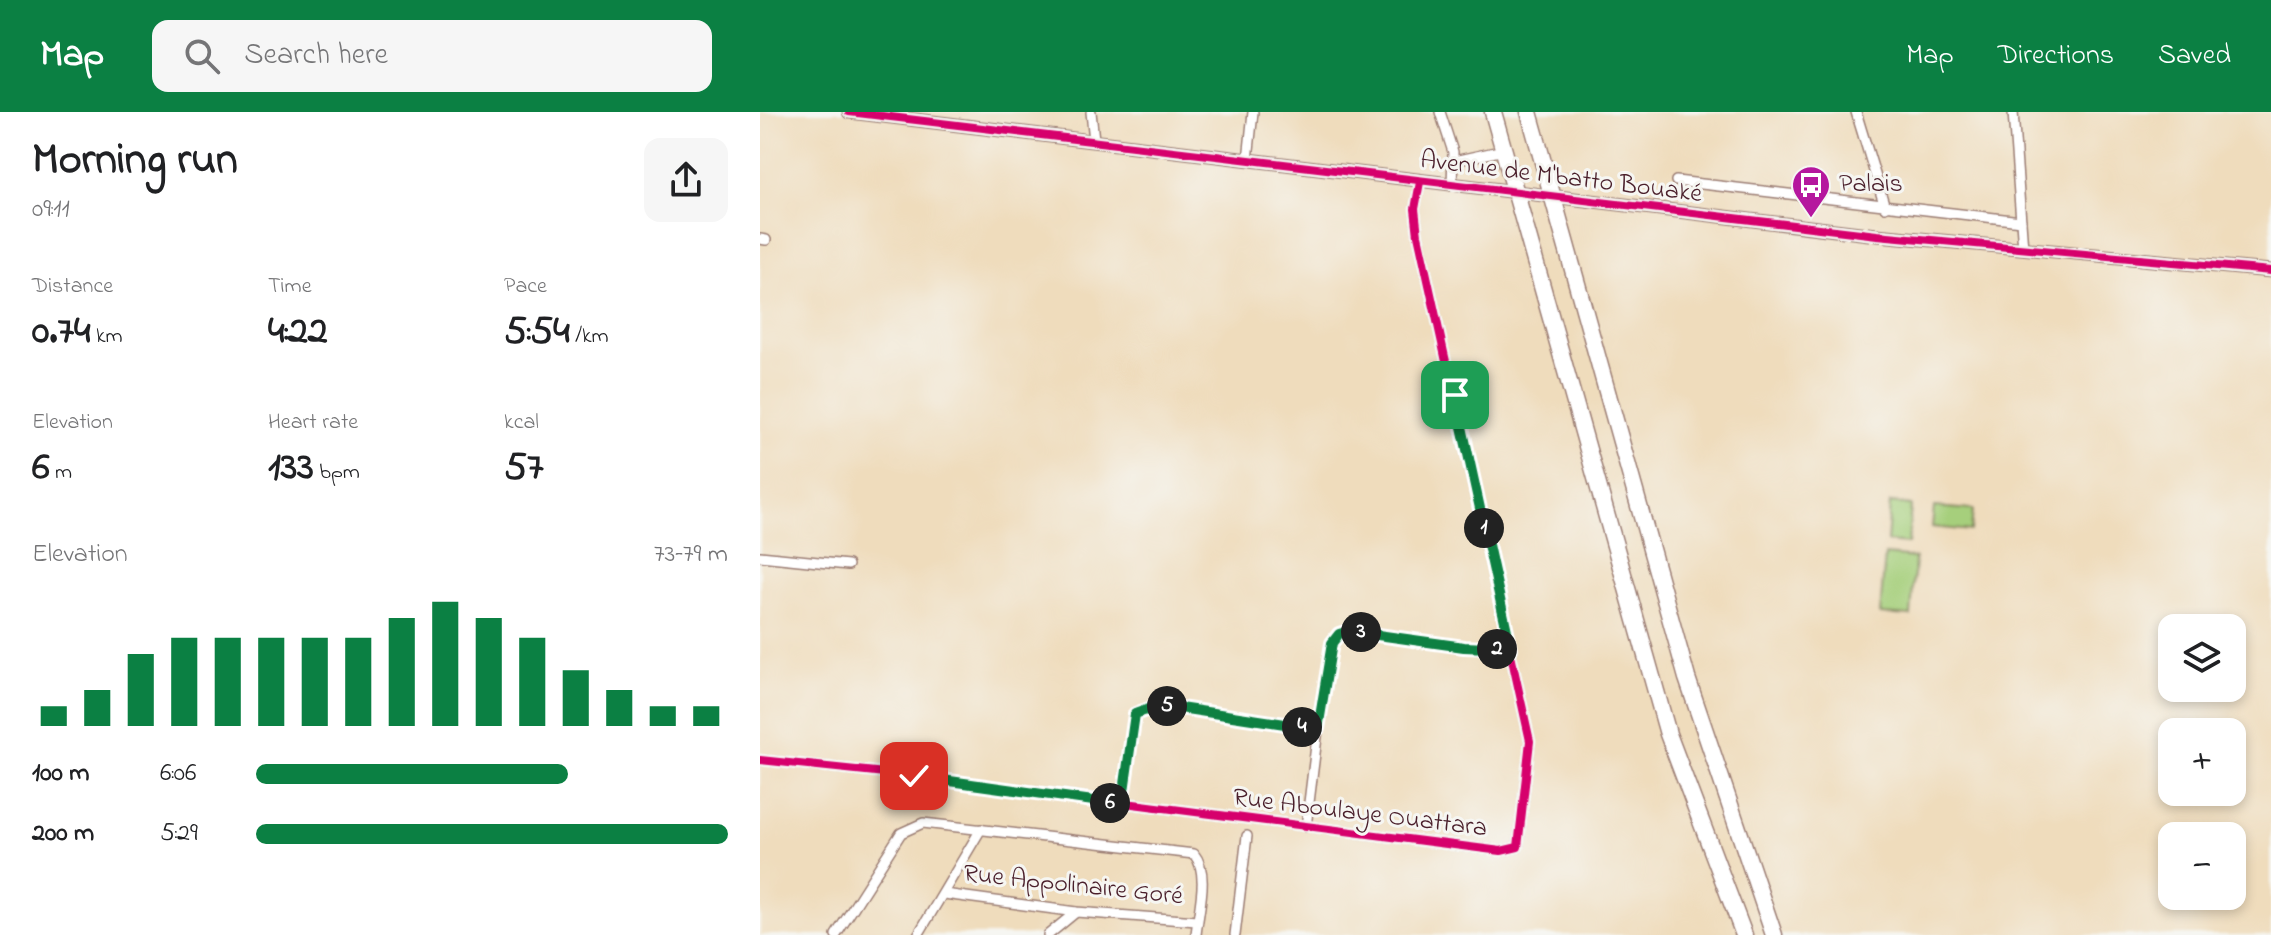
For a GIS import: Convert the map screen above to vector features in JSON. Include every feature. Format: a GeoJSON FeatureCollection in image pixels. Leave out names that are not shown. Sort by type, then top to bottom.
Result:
{"type":"FeatureCollection","features":[{"type":"Feature","properties":{"kind":"highway"},"geometry":{"type":"LineString","coordinates":[[1493,112],[1668,734],[1744,935]]}},
{"type":"Feature","properties":{"kind":"highway"},"geometry":{"type":"LineString","coordinates":[[1529,112],[1687,678],[1774,935]]}},
{"type":"Feature","properties":{"kind":"street","name":"Avenue de M'batto Bouaké"},"geometry":{"type":"LineString","coordinates":[[849,112],[1517,194],[2023,249],[2271,271]]}},
{"type":"Feature","properties":{"kind":"street"},"geometry":{"type":"LineString","coordinates":[[1091,112],[1094,140]]}},
{"type":"Feature","properties":{"kind":"street"},"geometry":{"type":"LineString","coordinates":[[1248,160],[1253,112]]}},
{"type":"Feature","properties":{"kind":"street"},"geometry":{"type":"LineString","coordinates":[[1440,112],[1454,161],[1452,186]]}},
{"type":"Feature","properties":{"kind":"street"},"geometry":{"type":"LineString","coordinates":[[1856,112],[1885,207]]}},
{"type":"Feature","properties":{"kind":"street"},"geometry":{"type":"LineString","coordinates":[[2013,112],[2023,249]]}},
{"type":"Feature","properties":{"kind":"street"},"geometry":{"type":"LineString","coordinates":[[1454,161],[1504,150]]}},
{"type":"Feature","properties":{"kind":"street"},"geometry":{"type":"LineString","coordinates":[[1676,181],[2021,221]]}},
{"type":"Feature","properties":{"kind":"street","name":"Rue Aboulaye Ouattara"},"geometry":{"type":"LineString","coordinates":[[760,760],[914,776],[1122,805],[1501,851],[1518,847],[1530,741],[1418,235],[1415,209],[1420,182]]}},
{"type":"Feature","properties":{"kind":"street"},"geometry":{"type":"LineString","coordinates":[[760,556],[848,565]]}},
{"type":"Feature","properties":{"kind":"street"},"geometry":{"type":"LineString","coordinates":[[1306,827],[1332,643],[1339,634],[1349,631],[1464,647],[1511,649]]}},
{"type":"Feature","properties":{"kind":"street"},"geometry":{"type":"LineString","coordinates":[[1122,805],[1135,714],[1143,709],[1160,705],[1318,729]]}},
{"type":"Feature","properties":{"kind":"street"},"geometry":{"type":"LineString","coordinates":[[836,935],[901,833],[923,823],[1194,854],[1201,862],[1202,874],[1196,935]]}},
{"type":"Feature","properties":{"kind":"street"},"geometry":{"type":"LineString","coordinates":[[918,935],[981,829]]}},
{"type":"Feature","properties":{"kind":"street"},"geometry":{"type":"LineString","coordinates":[[1235,935],[1247,836]]}},
{"type":"Feature","properties":{"kind":"street","name":"Rue Appolinaire Goré"},"geometry":{"type":"LineString","coordinates":[[944,894],[1076,912],[1197,921]]}},
{"type":"Feature","properties":{"kind":"street"},"geometry":{"type":"LineString","coordinates":[[1048,935],[1076,912]]}},
{"type":"Feature","properties":{"kind":"green space"},"geometry":{"type":"Polygon","coordinates":[[[1890,503],[1911,505],[1908,544],[1887,542],[1890,503]]]}},
{"type":"Feature","properties":{"kind":"green space"},"geometry":{"type":"Polygon","coordinates":[[[1934,507],[1973,510],[1971,531],[1932,527],[1934,507]]]}},
{"type":"Feature","properties":{"kind":"green space"},"geometry":{"type":"Polygon","coordinates":[[[1885,555],[1915,558],[1911,616],[1880,614],[1885,555]]]}},
{"type":"Feature","properties":{"kind":"cycle path"},"geometry":{"type":"LineString","coordinates":[[849,112],[1877,235],[2271,271]]}},
{"type":"Feature","properties":{"kind":"cycle path"},"geometry":{"type":"LineString","coordinates":[[760,760],[914,776],[1501,851],[1518,847],[1530,741],[1418,235],[1415,209],[1420,182]]}},
{"type":"Feature","properties":{"kind":"place","name":"Palais"},"geometry":{"type":"Point","coordinates":[1811,219]}},
{"type":"Feature","properties":{"kind":"route"},"geometry":{"type":"LineString","coordinates":[[914,776],[1122,805],[1135,714],[1143,709],[1160,705],[1318,729],[1332,643],[1339,634],[1349,631],[1464,647],[1511,649],[1455,395]]}}]}
